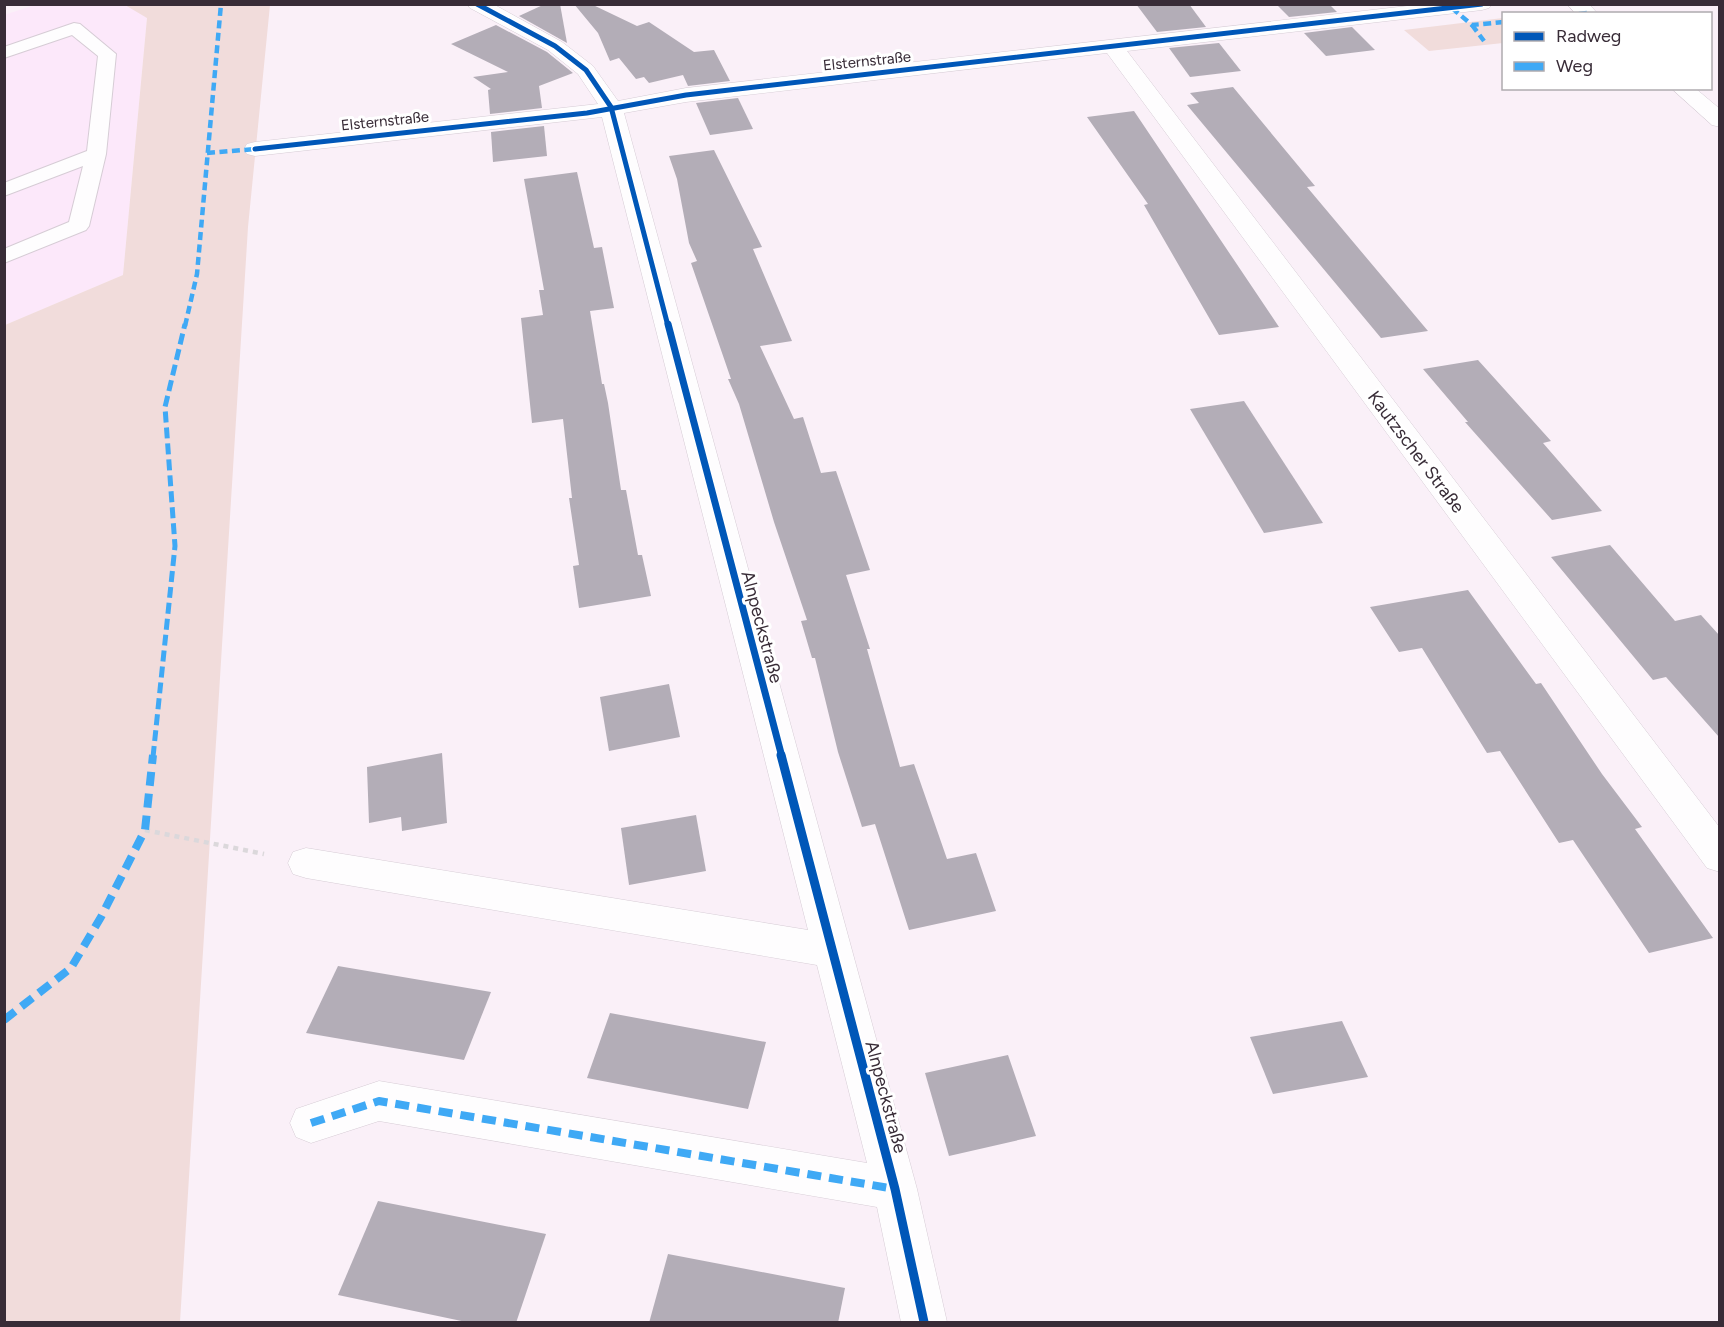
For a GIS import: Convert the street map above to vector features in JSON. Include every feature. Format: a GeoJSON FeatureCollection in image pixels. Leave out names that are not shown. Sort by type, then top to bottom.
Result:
{"type":"FeatureCollection","features":[{"type":"Feature","properties":{"kind":"street","name":"Alnpeckstraße"},"geometry":{"type":"LineString","coordinates":[[477,4],[555,46],[586,70],[611,107],[895,1189],[924,1323]]}},
{"type":"Feature","properties":{"kind":"street","name":"Elsternstraße"},"geometry":{"type":"LineString","coordinates":[[255,149],[587,113],[686,95],[1482,4]]}},
{"type":"Feature","properties":{"kind":"street","name":"Kautzscher Straße"},"geometry":{"type":"LineString","coordinates":[[1113,47],[1719,857]]}},
{"type":"Feature","properties":{"kind":"street"},"geometry":{"type":"LineString","coordinates":[[1683,90],[1719,120]]}},
{"type":"Feature","properties":{"kind":"street"},"geometry":{"type":"LineString","coordinates":[[306,863],[831,951]]}},
{"type":"Feature","properties":{"kind":"street"},"geometry":{"type":"LineString","coordinates":[[311,1123],[379,1101],[895,1189]]}},
{"type":"Feature","properties":{"kind":"lane"},"geometry":{"type":"LineString","coordinates":[[4,53],[74,28],[107,54],[96,154],[79,226],[4,257]]}},
{"type":"Feature","properties":{"kind":"lane"},"geometry":{"type":"LineString","coordinates":[[4,190],[96,154]]}},
{"type":"Feature","properties":{"kind":"path"},"geometry":{"type":"LineString","coordinates":[[145,830],[306,863]]}},
{"type":"Feature","properties":{"kind":"shaded area"},"geometry":{"type":"Polygon","coordinates":[[[125,4],[147,18],[123,275],[5,325],[4,15],[35,5],[125,4]]]}},
{"type":"Feature","properties":{"kind":"shaded area"},"geometry":{"type":"Polygon","coordinates":[[[125,5],[270,5],[248,227],[180,1322],[5,1322],[5,325],[123,275],[147,18],[125,5]]]}},
{"type":"Feature","properties":{"kind":"shaded area"},"geometry":{"type":"Polygon","coordinates":[[[1502,18],[1502,43],[1429,51],[1404,30],[1502,18]]]}},
{"type":"Feature","properties":{"kind":"building"},"geometry":{"type":"Polygon","coordinates":[[[545,4],[560,4],[567,43],[519,16],[545,4]]]}},
{"type":"Feature","properties":{"kind":"building"},"geometry":{"type":"Polygon","coordinates":[[[574,4],[591,4],[637,26],[649,22],[694,52],[714,50],[730,81],[688,86],[683,75],[649,83],[644,77],[636,79],[619,58],[610,61],[598,33],[574,4]]]}},
{"type":"Feature","properties":{"kind":"building"},"geometry":{"type":"Polygon","coordinates":[[[1136,4],[1189,4],[1206,27],[1157,32],[1136,4]]]}},
{"type":"Feature","properties":{"kind":"building"},"geometry":{"type":"Polygon","coordinates":[[[1276,4],[1329,4],[1337,12],[1289,17],[1276,4]]]}},
{"type":"Feature","properties":{"kind":"building"},"geometry":{"type":"Polygon","coordinates":[[[496,25],[547,52],[573,73],[539,86],[542,108],[490,114],[488,90],[491,89],[473,77],[508,72],[451,44],[496,25]]]}},
{"type":"Feature","properties":{"kind":"building"},"geometry":{"type":"Polygon","coordinates":[[[1352,27],[1375,50],[1326,56],[1304,33],[1352,27]]]}},
{"type":"Feature","properties":{"kind":"building"},"geometry":{"type":"Polygon","coordinates":[[[1219,43],[1241,71],[1190,77],[1169,48],[1219,43]]]}},
{"type":"Feature","properties":{"kind":"building"},"geometry":{"type":"Polygon","coordinates":[[[1233,87],[1315,186],[1307,187],[1428,331],[1381,338],[1187,105],[1199,103],[1190,93],[1233,87]]]}},
{"type":"Feature","properties":{"kind":"building"},"geometry":{"type":"Polygon","coordinates":[[[738,98],[753,129],[710,135],[696,103],[738,98]]]}},
{"type":"Feature","properties":{"kind":"building"},"geometry":{"type":"Polygon","coordinates":[[[1134,111],[1279,327],[1219,335],[1144,205],[1148,204],[1087,117],[1134,111]]]}},
{"type":"Feature","properties":{"kind":"building"},"geometry":{"type":"Polygon","coordinates":[[[544,126],[547,156],[493,162],[491,132],[544,126]]]}},
{"type":"Feature","properties":{"kind":"building"},"geometry":{"type":"Polygon","coordinates":[[[714,150],[762,247],[753,249],[792,341],[760,346],[794,419],[803,417],[821,473],[836,471],[870,570],[846,575],[870,649],[867,649],[900,767],[914,764],[947,859],[976,853],[996,911],[909,930],[875,824],[862,827],[838,752],[815,658],[812,658],[801,621],[807,620],[774,522],[739,404],[728,379],[731,379],[691,263],[697,261],[689,243],[677,179],[669,156],[714,150]]]}},
{"type":"Feature","properties":{"kind":"building"},"geometry":{"type":"Polygon","coordinates":[[[577,172],[594,248],[602,247],[614,308],[590,311],[602,384],[604,384],[608,403],[621,490],[626,490],[638,555],[642,555],[651,596],[579,608],[573,566],[579,565],[569,498],[572,498],[563,419],[532,423],[521,318],[543,315],[539,290],[544,290],[524,179],[577,172]]]}},
{"type":"Feature","properties":{"kind":"building"},"geometry":{"type":"Polygon","coordinates":[[[1478,360],[1551,441],[1543,443],[1602,511],[1552,520],[1465,422],[1468,422],[1423,369],[1478,360]]]}},
{"type":"Feature","properties":{"kind":"building"},"geometry":{"type":"Polygon","coordinates":[[[1244,401],[1323,523],[1264,533],[1190,409],[1244,401]]]}},
{"type":"Feature","properties":{"kind":"building"},"geometry":{"type":"Polygon","coordinates":[[[1610,545],[1675,621],[1701,615],[1719,635],[1719,737],[1666,677],[1653,680],[1551,557],[1610,545]]]}},
{"type":"Feature","properties":{"kind":"building"},"geometry":{"type":"Polygon","coordinates":[[[1468,590],[1536,684],[1541,683],[1602,774],[1642,827],[1635,829],[1713,938],[1649,953],[1573,840],[1559,843],[1500,751],[1487,753],[1422,648],[1399,652],[1370,607],[1468,590]]]}},
{"type":"Feature","properties":{"kind":"building"},"geometry":{"type":"Polygon","coordinates":[[[669,684],[680,737],[609,751],[600,697],[669,684]]]}},
{"type":"Feature","properties":{"kind":"building"},"geometry":{"type":"Polygon","coordinates":[[[442,753],[447,823],[402,831],[401,817],[369,823],[367,767],[442,753]]]}},
{"type":"Feature","properties":{"kind":"building"},"geometry":{"type":"Polygon","coordinates":[[[696,815],[706,871],[629,885],[621,828],[696,815]]]}},
{"type":"Feature","properties":{"kind":"building"},"geometry":{"type":"Polygon","coordinates":[[[338,966],[491,992],[464,1060],[306,1033],[338,966]]]}},
{"type":"Feature","properties":{"kind":"building"},"geometry":{"type":"Polygon","coordinates":[[[610,1013],[766,1042],[748,1109],[587,1078],[610,1013]]]}},
{"type":"Feature","properties":{"kind":"building"},"geometry":{"type":"Polygon","coordinates":[[[1342,1021],[1368,1077],[1273,1094],[1250,1037],[1342,1021]]]}},
{"type":"Feature","properties":{"kind":"building"},"geometry":{"type":"Polygon","coordinates":[[[1008,1055],[1036,1136],[949,1156],[925,1073],[1008,1055]]]}},
{"type":"Feature","properties":{"kind":"building"},"geometry":{"type":"Polygon","coordinates":[[[378,1201],[546,1234],[516,1323],[471,1323],[338,1295],[378,1201]]]}},
{"type":"Feature","properties":{"kind":"building"},"geometry":{"type":"Polygon","coordinates":[[[668,1254],[845,1288],[838,1323],[649,1323],[668,1254]]]}},
{"type":"Feature","properties":{"kind":"marked path"},"geometry":{"type":"LineString","coordinates":[[4,1020],[71,968],[101,917],[145,830],[175,546],[165,407],[197,274],[221,4]]}},
{"type":"Feature","properties":{"kind":"marked path"},"geometry":{"type":"LineString","coordinates":[[1452,8],[1472,25],[1502,22]]}},
{"type":"Feature","properties":{"kind":"marked path"},"geometry":{"type":"LineString","coordinates":[[1472,25],[1484,41]]}},
{"type":"Feature","properties":{"kind":"marked path"},"geometry":{"type":"LineString","coordinates":[[207,153],[255,149]]}},
{"type":"Feature","properties":{"kind":"marked path"},"geometry":{"type":"LineString","coordinates":[[311,1123],[379,1101],[895,1189]]}},
{"type":"Feature","properties":{"kind":"cycle path"},"geometry":{"type":"LineString","coordinates":[[477,4],[555,46],[586,70],[611,107],[895,1189],[924,1322]]}},
{"type":"Feature","properties":{"kind":"cycle path"},"geometry":{"type":"LineString","coordinates":[[255,149],[587,113],[686,95],[1482,4]]}}]}
